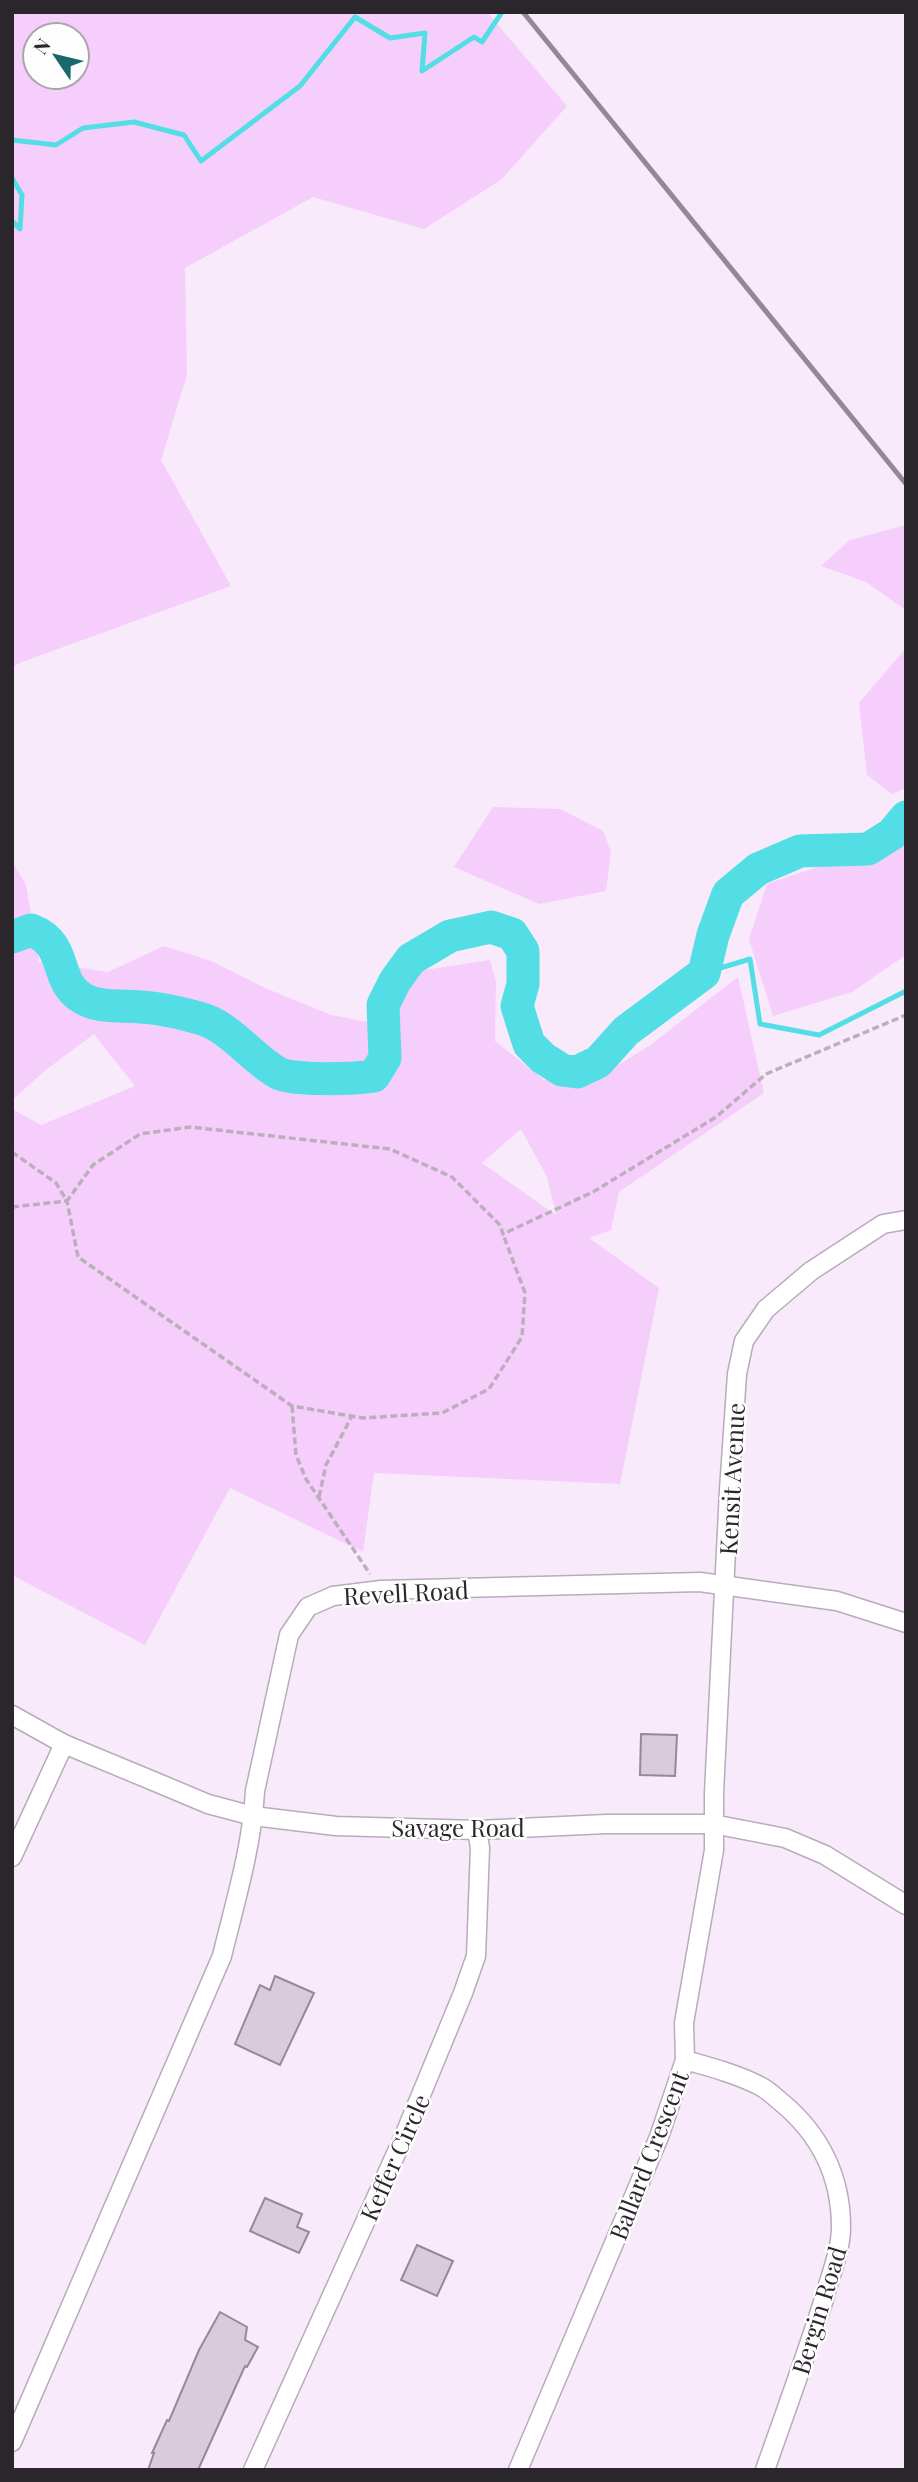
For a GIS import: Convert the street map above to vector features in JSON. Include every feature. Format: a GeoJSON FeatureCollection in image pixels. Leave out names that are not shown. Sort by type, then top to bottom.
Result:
{"type":"FeatureCollection","features":[{"type":"Feature","properties":{"kind":"street","name":"Kensit Avenue"},"geometry":{"type":"LineString","coordinates":[[713,1824],[737,1374],[744,1341],[766,1309],[811,1271],[853,1241],[883,1224],[906,1220]]}},
{"type":"Feature","properties":{"kind":"street","name":"Revell Road"},"geometry":{"type":"LineString","coordinates":[[253,1816],[255,1791],[289,1635],[308,1607],[334,1596],[381,1590],[700,1582],[837,1601],[906,1623]]}},
{"type":"Feature","properties":{"kind":"street","name":"Savage Road"},"geometry":{"type":"LineString","coordinates":[[12,1715],[64,1744],[208,1804],[253,1816],[336,1826],[477,1830],[606,1824],[713,1824],[795,1842],[825,1855],[906,1905]]}},
{"type":"Feature","properties":{"kind":"street"},"geometry":{"type":"LineString","coordinates":[[12,1857],[64,1744]]}},
{"type":"Feature","properties":{"kind":"street"},"geometry":{"type":"LineString","coordinates":[[12,2442],[222,1956],[253,1816]]}},
{"type":"Feature","properties":{"kind":"street","name":"Ballard Crescent"},"geometry":{"type":"LineString","coordinates":[[518,2470],[659,2137],[685,2060],[684,2023],[714,1850],[713,1824]]}},
{"type":"Feature","properties":{"kind":"street","name":"Keffer Circle"},"geometry":{"type":"LineString","coordinates":[[253,2470],[404,2136],[476,1956],[480,1848],[477,1830]]}},
{"type":"Feature","properties":{"kind":"street","name":"Bergin Road"},"geometry":{"type":"LineString","coordinates":[[685,2060],[762,2087],[792,2111],[815,2136],[830,2163],[837,2191],[841,2228],[835,2261],[765,2470]]}},
{"type":"Feature","properties":{"kind":"path"},"geometry":{"type":"LineString","coordinates":[[503,1234],[593,1192],[716,1117],[766,1074],[906,1015]]}},
{"type":"Feature","properties":{"kind":"path"},"geometry":{"type":"LineString","coordinates":[[12,1152],[56,1183],[67,1201],[78,1257],[292,1406],[363,1418],[442,1413],[489,1389],[522,1337],[525,1293],[500,1225],[452,1177],[390,1149],[190,1127],[140,1134],[93,1165],[67,1201],[12,1207]]}},
{"type":"Feature","properties":{"kind":"path"},"geometry":{"type":"LineString","coordinates":[[292,1406],[296,1455],[306,1479],[381,1590]]}},
{"type":"Feature","properties":{"kind":"path"},"geometry":{"type":"LineString","coordinates":[[319,1497],[326,1465],[352,1416]]}},
{"type":"Feature","properties":{"kind":"shaded area"},"geometry":{"type":"Polygon","coordinates":[[[12,12],[487,12],[567,106],[502,179],[424,229],[313,197],[185,268],[187,375],[161,460],[231,586],[12,667],[12,12]]]}},
{"type":"Feature","properties":{"kind":"shaded area"},"geometry":{"type":"Polygon","coordinates":[[[906,525],[906,610],[866,582],[821,566],[850,540],[906,525]]]}},
{"type":"Feature","properties":{"kind":"shaded area"},"geometry":{"type":"Polygon","coordinates":[[[906,648],[906,788],[892,794],[867,775],[859,703],[906,648]]]}},
{"type":"Feature","properties":{"kind":"shaded area"},"geometry":{"type":"Polygon","coordinates":[[[493,807],[560,809],[603,831],[611,852],[606,891],[539,904],[454,867],[493,807]]]}},
{"type":"Feature","properties":{"kind":"shaded area"},"geometry":{"type":"Polygon","coordinates":[[[906,825],[906,955],[852,992],[773,1016],[749,939],[767,884],[860,851],[906,825]]]}},
{"type":"Feature","properties":{"kind":"shaded area"},"geometry":{"type":"Polygon","coordinates":[[[12,861],[26,885],[39,962],[108,972],[164,946],[211,961],[265,988],[331,1015],[389,1026],[411,972],[490,960],[496,982],[495,1041],[544,1080],[597,1078],[649,1046],[738,977],[764,1093],[619,1192],[611,1230],[589,1238],[659,1288],[620,1484],[374,1473],[363,1552],[230,1488],[145,1645],[12,1575],[12,1109],[41,1125],[135,1086],[94,1034],[47,1069],[12,1100],[12,861]],[[521,1129],[482,1163],[556,1215],[547,1177],[521,1129]]]}},
{"type":"Feature","properties":{"kind":"building"},"geometry":{"type":"Polygon","coordinates":[[[641,1734],[677,1735],[675,1776],[640,1775],[641,1734]]]}},
{"type":"Feature","properties":{"kind":"building"},"geometry":{"type":"Polygon","coordinates":[[[275,1976],[314,1993],[280,2065],[235,2044],[260,1985],[270,1990],[275,1976]]]}},
{"type":"Feature","properties":{"kind":"building"},"geometry":{"type":"Polygon","coordinates":[[[265,2198],[302,2214],[297,2227],[309,2232],[299,2253],[250,2231],[265,2198]]]}},
{"type":"Feature","properties":{"kind":"building"},"geometry":{"type":"Polygon","coordinates":[[[417,2245],[453,2261],[437,2296],[401,2280],[417,2245]]]}},
{"type":"Feature","properties":{"kind":"building"},"geometry":{"type":"Polygon","coordinates":[[[220,2312],[247,2327],[245,2340],[258,2347],[247,2367],[245,2366],[198,2470],[148,2470],[152,2453],[167,2420],[169,2421],[199,2350],[220,2312]]]}},
{"type":"Feature","properties":{"kind":"waterway"},"geometry":{"type":"LineString","coordinates":[[12,140],[56,145],[83,128],[134,122],[184,135],[201,161],[300,86],[355,17],[390,38],[425,33],[422,71],[474,37],[482,42],[502,12]]}},
{"type":"Feature","properties":{"kind":"waterway"},"geometry":{"type":"LineString","coordinates":[[12,178],[22,195],[20,229],[12,221]]}},
{"type":"Feature","properties":{"kind":"waterway"},"geometry":{"type":"LineString","coordinates":[[12,937],[31,930],[43,936],[56,952],[71,989],[86,1000],[101,1005],[148,1008],[199,1018],[221,1028],[278,1073],[296,1077],[339,1078],[374,1076],[385,1058],[383,1005],[395,981],[411,959],[450,936],[491,927],[512,934],[523,951],[523,984],[517,1006],[529,1044],[543,1058],[562,1070],[577,1072],[598,1062],[626,1031],[704,973],[713,935],[728,894],[758,869],[800,851],[868,849],[892,834],[906,817]]}},
{"type":"Feature","properties":{"kind":"waterway"},"geometry":{"type":"LineString","coordinates":[[704,973],[750,959],[760,1024],[819,1035],[906,991]]}},
{"type":"Feature","properties":{"kind":"railway"},"geometry":{"type":"LineString","coordinates":[[523,12],[906,484]]}}]}
